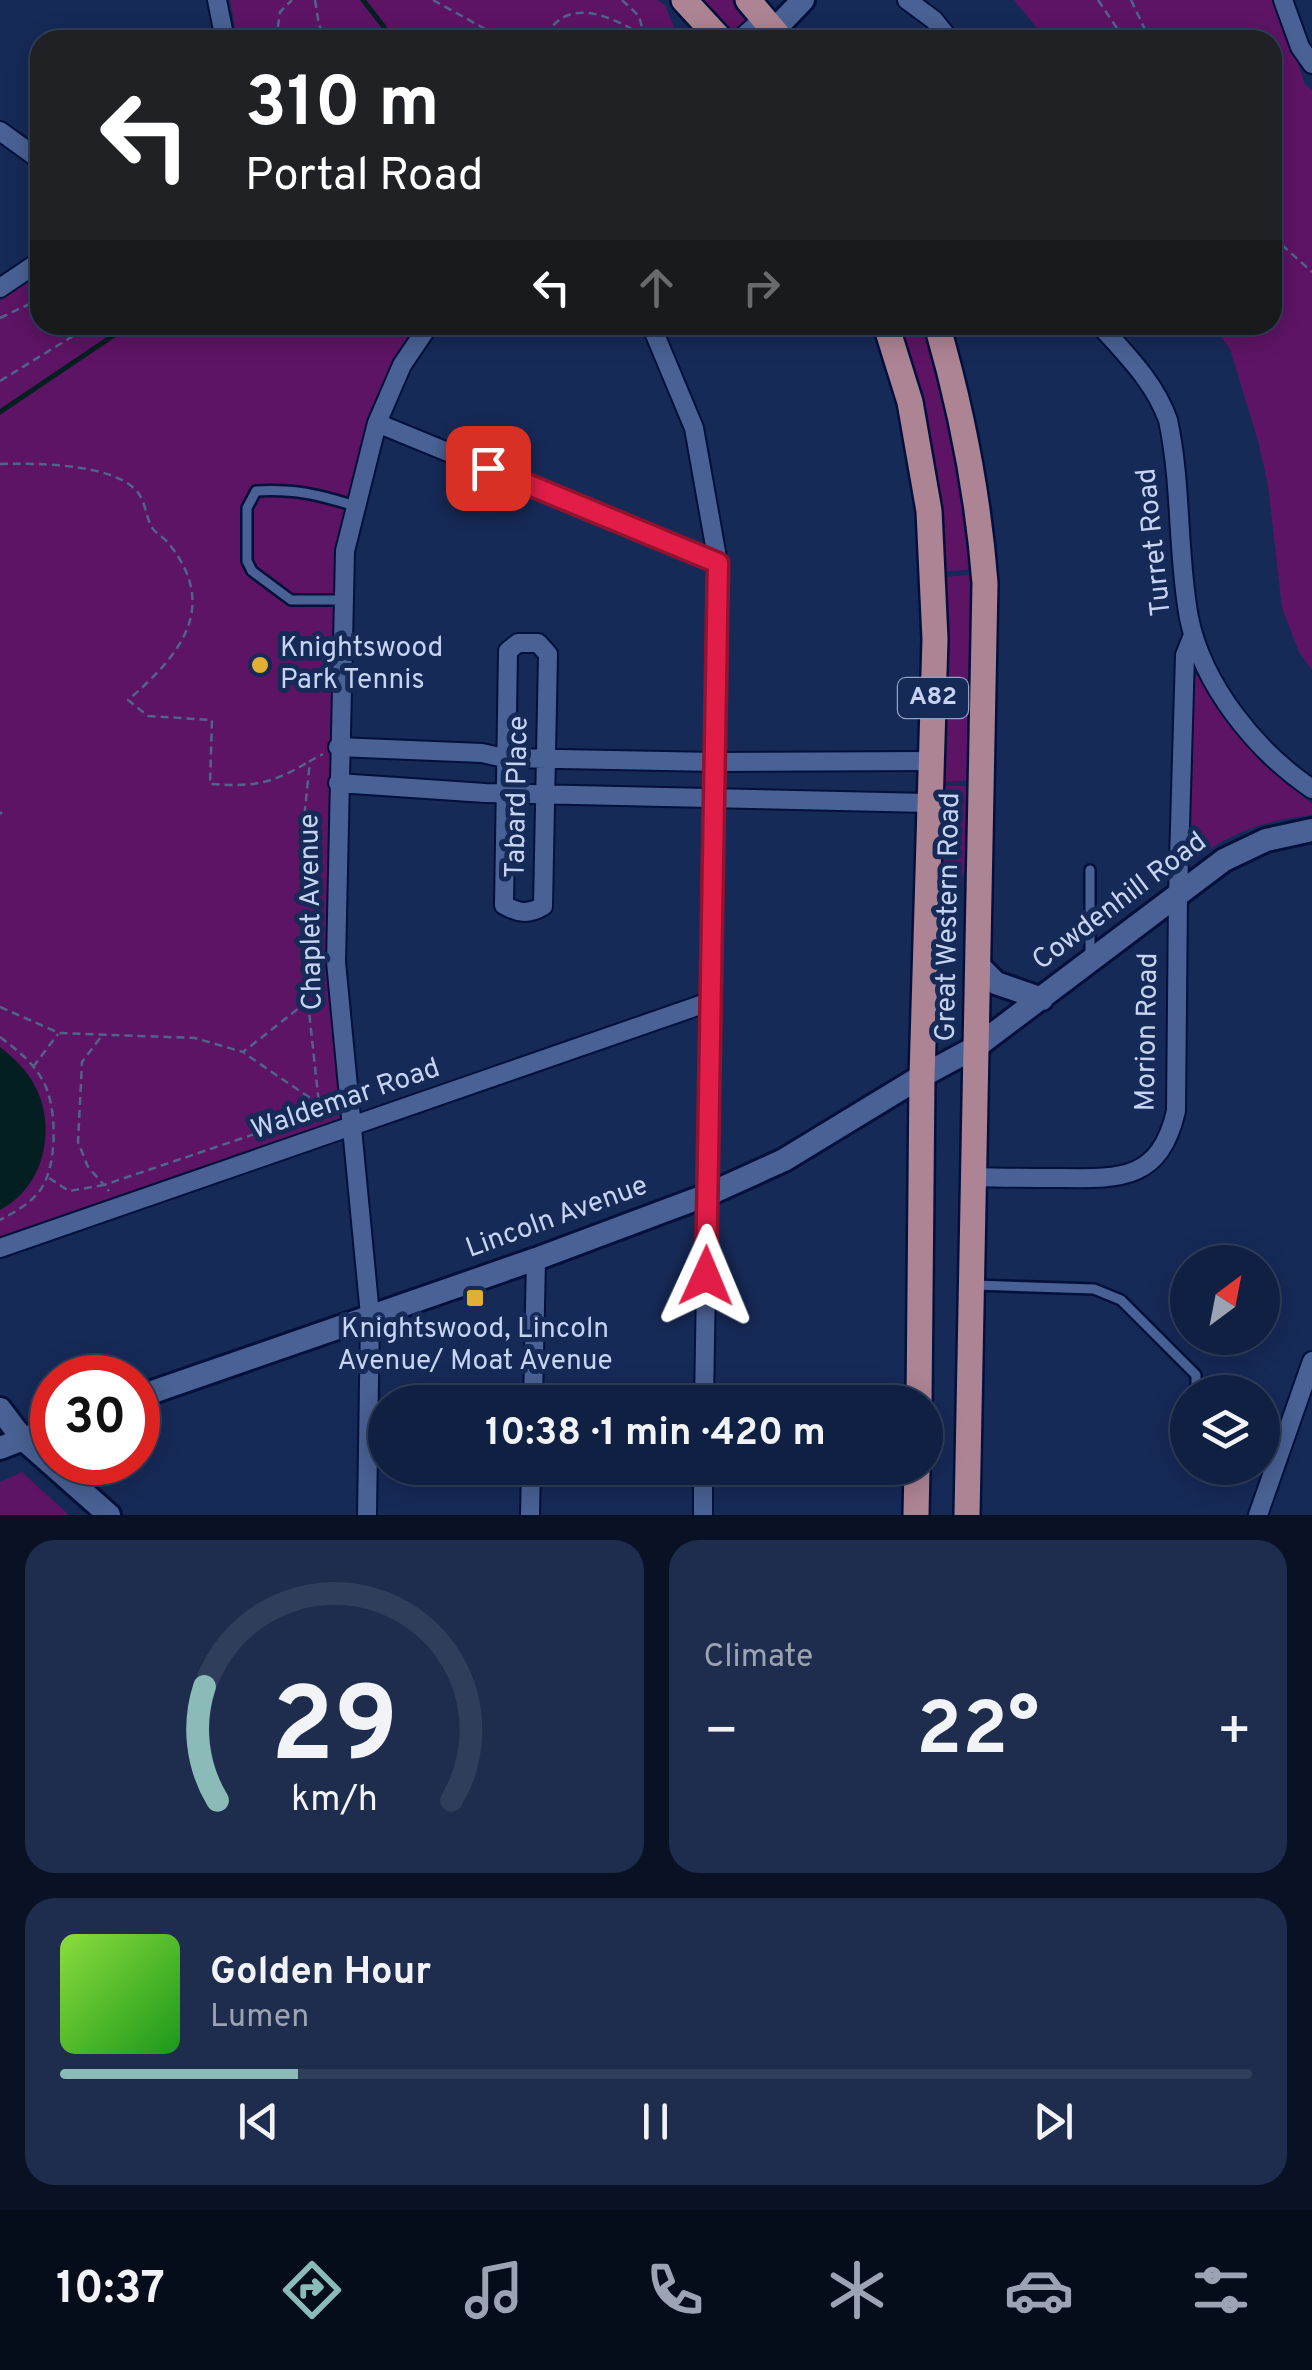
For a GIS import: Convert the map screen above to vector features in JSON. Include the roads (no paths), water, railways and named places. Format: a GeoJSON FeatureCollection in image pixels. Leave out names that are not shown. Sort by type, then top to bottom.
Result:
{"type":"FeatureCollection","features":[{"type":"Feature","properties":{"kind":"main road"},"geometry":{"type":"LineString","coordinates":[[684,0],[712,30]]}},
{"type":"Feature","properties":{"kind":"main road","name":"Great Western Road"},"geometry":{"type":"LineString","coordinates":[[889,335],[910,402],[929,511],[935,639],[922,1076],[919,1385]]}},
{"type":"Feature","properties":{"kind":"main road","name":"Great Western Road"},"geometry":{"type":"LineString","coordinates":[[940,335],[968,439],[985,583],[967,1515]]}},
{"type":"Feature","properties":{"kind":"main road"},"geometry":{"type":"LineString","coordinates":[[916,1515],[917,1485]]}},
{"type":"Feature","properties":{"kind":"street"},"geometry":{"type":"LineString","coordinates":[[218,0],[224,30]]}},
{"type":"Feature","properties":{"kind":"street"},"geometry":{"type":"LineString","coordinates":[[907,0],[942,30]]}},
{"type":"Feature","properties":{"kind":"street"},"geometry":{"type":"LineString","coordinates":[[1283,0],[1300,47],[1312,64]]}},
{"type":"Feature","properties":{"kind":"street"},"geometry":{"type":"LineString","coordinates":[[766,26],[801,4]]}},
{"type":"Feature","properties":{"kind":"street"},"geometry":{"type":"LineString","coordinates":[[0,131],[30,153]]}},
{"type":"Feature","properties":{"kind":"street"},"geometry":{"type":"LineString","coordinates":[[0,288],[30,268]]}},
{"type":"Feature","properties":{"kind":"street","name":"Chaplet Avenue"},"geometry":{"type":"LineString","coordinates":[[367,1515],[370,1315],[336,962],[344,551],[377,423],[402,365],[423,335]]}},
{"type":"Feature","properties":{"kind":"street"},"geometry":{"type":"LineString","coordinates":[[655,335],[694,428],[718,563],[704,1385]]}},
{"type":"Feature","properties":{"kind":"street","name":"Turret Road"},"geometry":{"type":"LineString","coordinates":[[1109,335],[1155,390],[1168,420],[1193,635],[1185,654],[1178,895]]}},
{"type":"Feature","properties":{"kind":"street"},"geometry":{"type":"LineString","coordinates":[[377,423],[718,563]]}},
{"type":"Feature","properties":{"kind":"street"},"geometry":{"type":"LineString","coordinates":[[1193,635],[1224,698],[1251,735],[1274,760],[1312,789]]}},
{"type":"Feature","properties":{"kind":"street","name":"Tabard Place"},"geometry":{"type":"LineString","coordinates":[[518,643],[538,644],[548,654],[546,794],[543,906],[532,912],[515,912],[504,905],[504,758],[508,651],[518,643]]}},
{"type":"Feature","properties":{"kind":"street"},"geometry":{"type":"LineString","coordinates":[[338,747],[482,753],[504,758],[930,761]]}},
{"type":"Feature","properties":{"kind":"street"},"geometry":{"type":"LineString","coordinates":[[338,783],[505,793],[928,803]]}},
{"type":"Feature","properties":{"kind":"street","name":"Cowdenhill Road"},"geometry":{"type":"LineString","coordinates":[[976,1047],[1243,849],[1312,830]]}},
{"type":"Feature","properties":{"kind":"street","name":"Morion Road"},"geometry":{"type":"LineString","coordinates":[[974,1177],[1119,1178],[1151,1162],[1163,1148],[1176,1111],[1178,895]]}},
{"type":"Feature","properties":{"kind":"street"},"geometry":{"type":"LineString","coordinates":[[978,965],[996,983],[1042,999]]}},
{"type":"Feature","properties":{"kind":"street","name":"Waldemar Road"},"geometry":{"type":"LineString","coordinates":[[0,1248],[709,1002]]}},
{"type":"Feature","properties":{"kind":"street","name":"Lincoln Avenue"},"geometry":{"type":"LineString","coordinates":[[160,1390],[707,1195],[784,1160],[976,1047]]}},
{"type":"Feature","properties":{"kind":"street"},"geometry":{"type":"LineString","coordinates":[[532,1385],[536,1259]]}},
{"type":"Feature","properties":{"kind":"street"},"geometry":{"type":"LineString","coordinates":[[1258,1515],[1312,1361]]}},
{"type":"Feature","properties":{"kind":"street"},"geometry":{"type":"LineString","coordinates":[[0,1409],[22,1438],[109,1515]]}},
{"type":"Feature","properties":{"kind":"street"},"geometry":{"type":"LineString","coordinates":[[0,1448],[30,1435]]}},
{"type":"Feature","properties":{"kind":"street"},"geometry":{"type":"LineString","coordinates":[[530,1515],[531,1485]]}},
{"type":"Feature","properties":{"kind":"street"},"geometry":{"type":"LineString","coordinates":[[703,1515],[704,1485]]}},
{"type":"Feature","properties":{"kind":"lane"},"geometry":{"type":"LineString","coordinates":[[343,600],[292,600],[252,571],[248,561],[247,508],[251,494],[256,491],[303,490],[355,506]]}},
{"type":"Feature","properties":{"kind":"lane"},"geometry":{"type":"LineString","coordinates":[[1090,870],[1090,964]]}},
{"type":"Feature","properties":{"kind":"lane"},"geometry":{"type":"LineString","coordinates":[[973,1284],[997,1288],[1094,1289],[1121,1300],[1195,1375]]}},
{"type":"Feature","properties":{"kind":"waterway"},"geometry":{"type":"LineString","coordinates":[[363,0],[384,30]]}},
{"type":"Feature","properties":{"kind":"waterway"},"geometry":{"type":"LineString","coordinates":[[0,412],[114,335]]}},
{"type":"Feature","properties":{"kind":"place","name":"Knightswood Park Tennis"},"geometry":{"type":"Point","coordinates":[260,665]}},
{"type":"Feature","properties":{"kind":"place","name":"Knightswood, Lincoln Avenue/ Moat Avenue"},"geometry":{"type":"Point","coordinates":[475,1298]}}]}
